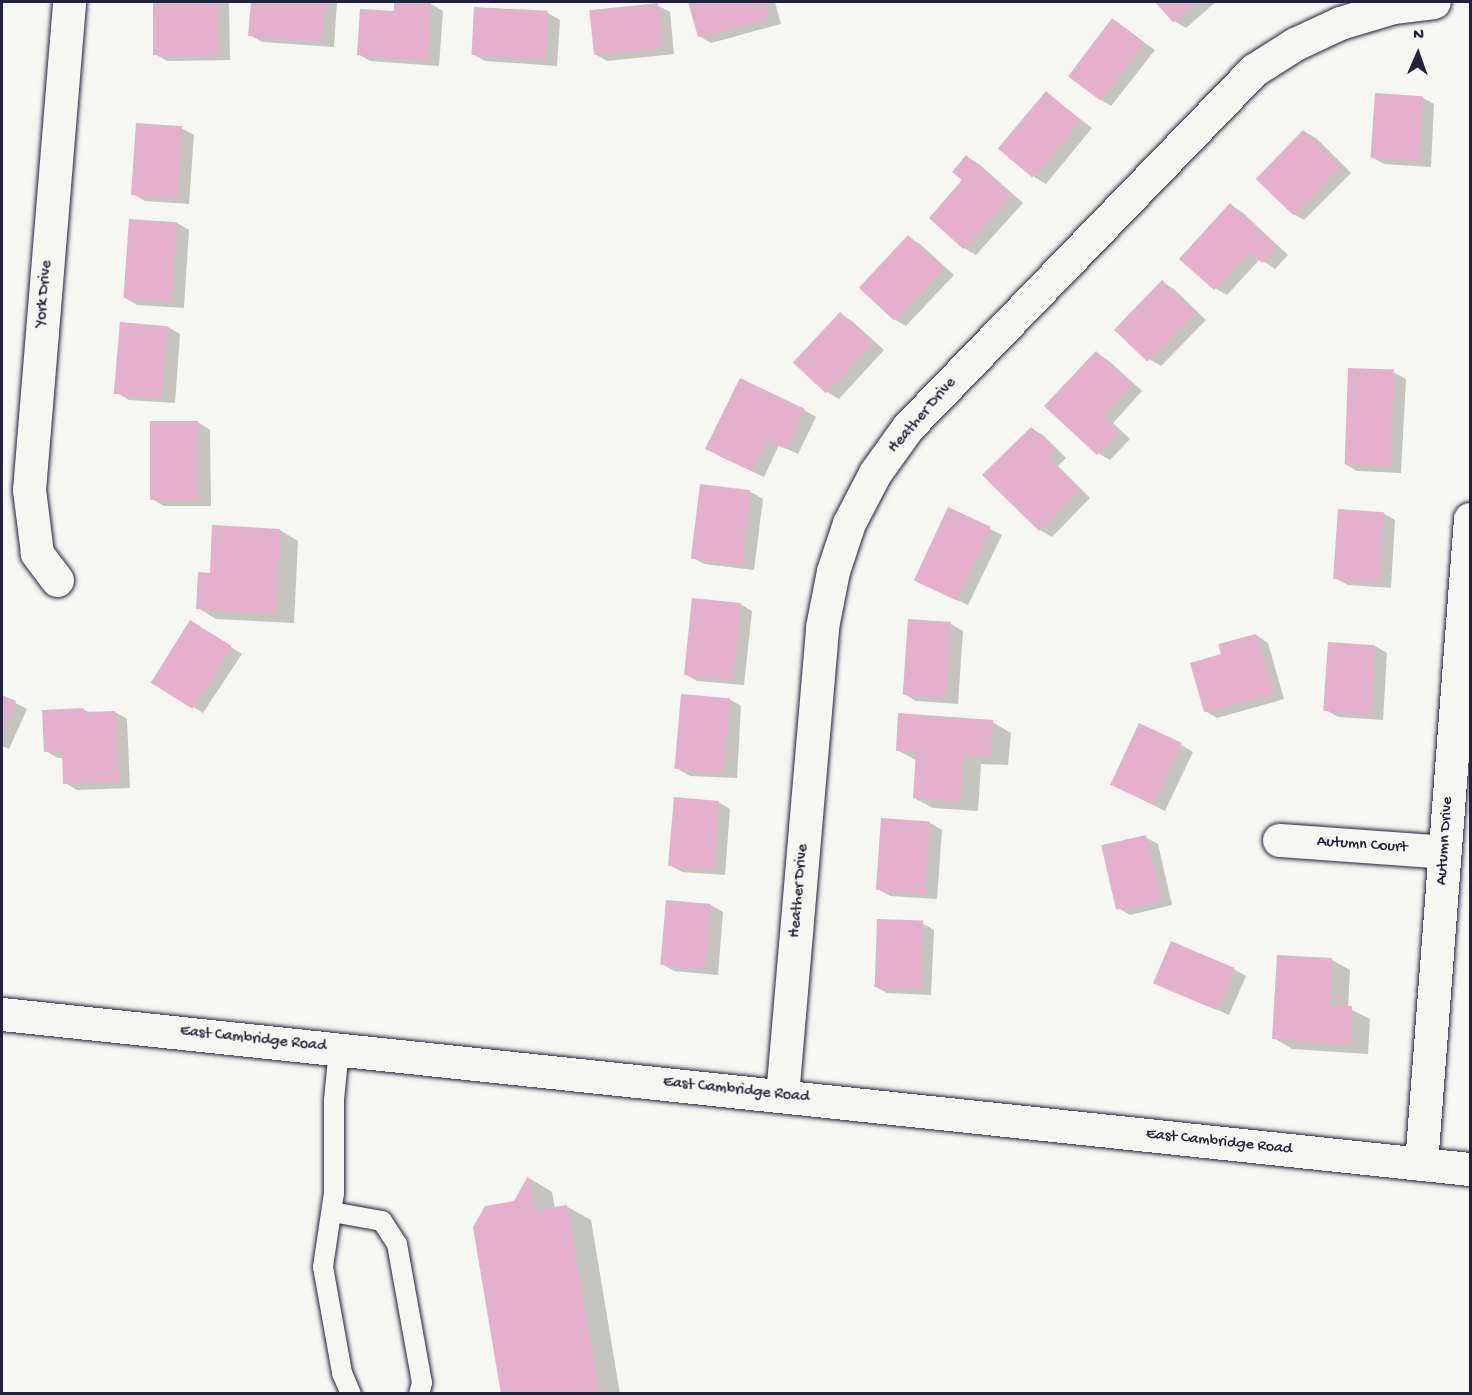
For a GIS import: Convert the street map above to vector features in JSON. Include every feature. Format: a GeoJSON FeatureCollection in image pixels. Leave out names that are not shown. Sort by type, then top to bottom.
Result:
{"type":"FeatureCollection","features":[{"type":"Feature","properties":{"kind":"street","name":"York Drive"},"geometry":{"type":"LineString","coordinates":[[57,580],[37,553],[29,490],[69,2]]}},
{"type":"Feature","properties":{"kind":"street","name":"Heather Drive"},"geometry":{"type":"LineString","coordinates":[[782,1096],[822,627],[833,572],[849,523],[875,473],[908,427],[1254,70],[1295,44],[1340,23],[1393,7],[1434,2]]}},
{"type":"Feature","properties":{"kind":"street","name":"Autumn Drive"},"geometry":{"type":"LineString","coordinates":[[1421,1164],[1470,519]]}},
{"type":"Feature","properties":{"kind":"street","name":"Autumn Court"},"geometry":{"type":"LineString","coordinates":[[1279,840],[1445,852]]}},
{"type":"Feature","properties":{"kind":"street","name":"East Cambridge Road"},"geometry":{"type":"LineString","coordinates":[[2,1014],[1470,1169]]}},
{"type":"Feature","properties":{"kind":"lane"},"geometry":{"type":"LineString","coordinates":[[339,1050],[334,1100],[334,1193],[322,1267],[342,1373],[351,1394]]}},
{"type":"Feature","properties":{"kind":"lane"},"geometry":{"type":"LineString","coordinates":[[332,1212],[382,1221],[397,1244],[422,1383],[419,1394]]}},
{"type":"Feature","properties":{"kind":"building"},"geometry":{"type":"Polygon","coordinates":[[[153,2],[218,2],[218,55],[153,55],[153,2]]]}},
{"type":"Feature","properties":{"kind":"building"},"geometry":{"type":"Polygon","coordinates":[[[251,2],[325,2],[322,41],[248,36],[251,2]]]}},
{"type":"Feature","properties":{"kind":"building"},"geometry":{"type":"Polygon","coordinates":[[[394,2],[431,2],[427,60],[357,55],[360,9],[394,11],[394,2]]]}},
{"type":"Feature","properties":{"kind":"building"},"geometry":{"type":"Polygon","coordinates":[[[688,2],[765,2],[770,17],[698,37],[688,2]]]}},
{"type":"Feature","properties":{"kind":"building"},"geometry":{"type":"Polygon","coordinates":[[[1155,2],[1196,2],[1173,22],[1155,2]]]}},
{"type":"Feature","properties":{"kind":"building"},"geometry":{"type":"Polygon","coordinates":[[[658,3],[663,48],[594,55],[589,10],[658,3]]]}},
{"type":"Feature","properties":{"kind":"building"},"geometry":{"type":"Polygon","coordinates":[[[474,7],[548,11],[545,59],[471,55],[474,7]]]}},
{"type":"Feature","properties":{"kind":"building"},"geometry":{"type":"Polygon","coordinates":[[[1112,18],[1144,42],[1100,100],[1068,76],[1112,18]]]}},
{"type":"Feature","properties":{"kind":"building"},"geometry":{"type":"Polygon","coordinates":[[[1046,91],[1080,120],[1032,177],[998,148],[1046,91]]]}},
{"type":"Feature","properties":{"kind":"building"},"geometry":{"type":"Polygon","coordinates":[[[1375,93],[1423,96],[1418,161],[1370,158],[1375,93]]]}},
{"type":"Feature","properties":{"kind":"building"},"geometry":{"type":"Polygon","coordinates":[[[136,123],[182,126],[177,198],[131,195],[136,123]]]}},
{"type":"Feature","properties":{"kind":"building"},"geometry":{"type":"Polygon","coordinates":[[[1303,130],[1340,166],[1293,215],[1256,179],[1303,130]]]}},
{"type":"Feature","properties":{"kind":"building"},"geometry":{"type":"Polygon","coordinates":[[[966,155],[1011,195],[963,249],[929,218],[962,180],[952,172],[966,155]]]}},
{"type":"Feature","properties":{"kind":"building"},"geometry":{"type":"Polygon","coordinates":[[[1230,203],[1277,247],[1262,263],[1249,251],[1214,290],[1179,259],[1230,203]]]}},
{"type":"Feature","properties":{"kind":"building"},"geometry":{"type":"Polygon","coordinates":[[[129,219],[177,222],[171,301],[123,298],[129,219]]]}},
{"type":"Feature","properties":{"kind":"building"},"geometry":{"type":"Polygon","coordinates":[[[908,235],[943,268],[894,320],[859,288],[908,235]]]}},
{"type":"Feature","properties":{"kind":"building"},"geometry":{"type":"Polygon","coordinates":[[[1162,280],[1195,312],[1147,362],[1114,330],[1162,280]]]}},
{"type":"Feature","properties":{"kind":"building"},"geometry":{"type":"Polygon","coordinates":[[[840,312],[873,343],[826,393],[793,362],[840,312]]]}},
{"type":"Feature","properties":{"kind":"building"},"geometry":{"type":"Polygon","coordinates":[[[120,322],[168,326],[162,398],[114,394],[120,322]]]}},
{"type":"Feature","properties":{"kind":"building"},"geometry":{"type":"Polygon","coordinates":[[[1096,351],[1131,384],[1102,415],[1119,431],[1097,455],[1044,406],[1096,351]]]}},
{"type":"Feature","properties":{"kind":"building"},"geometry":{"type":"Polygon","coordinates":[[[1348,368],[1394,370],[1391,466],[1345,464],[1348,368]]]}},
{"type":"Feature","properties":{"kind":"building"},"geometry":{"type":"Polygon","coordinates":[[[740,378],[805,409],[786,449],[766,440],[752,471],[705,449],[740,378]]]}},
{"type":"Feature","properties":{"kind":"building"},"geometry":{"type":"Polygon","coordinates":[[[150,421],[198,421],[198,500],[150,500],[150,421]]]}},
{"type":"Feature","properties":{"kind":"building"},"geometry":{"type":"Polygon","coordinates":[[[1031,427],[1055,450],[1047,458],[1079,490],[1039,531],[982,475],[1031,427]]]}},
{"type":"Feature","properties":{"kind":"building"},"geometry":{"type":"Polygon","coordinates":[[[700,484],[751,490],[741,565],[691,558],[700,484]]]}},
{"type":"Feature","properties":{"kind":"building"},"geometry":{"type":"Polygon","coordinates":[[[948,507],[991,527],[956,600],[914,580],[948,507]]]}},
{"type":"Feature","properties":{"kind":"building"},"geometry":{"type":"Polygon","coordinates":[[[1338,509],[1384,512],[1379,582],[1333,579],[1338,509]]]}},
{"type":"Feature","properties":{"kind":"building"},"geometry":{"type":"Polygon","coordinates":[[[212,525],[280,529],[276,613],[196,609],[198,572],[210,573],[212,525]]]}},
{"type":"Feature","properties":{"kind":"building"},"geometry":{"type":"Polygon","coordinates":[[[692,598],[741,603],[733,680],[684,675],[692,598]]]}},
{"type":"Feature","properties":{"kind":"building"},"geometry":{"type":"Polygon","coordinates":[[[908,619],[951,622],[946,698],[903,695],[908,619]]]}},
{"type":"Feature","properties":{"kind":"building"},"geometry":{"type":"Polygon","coordinates":[[[190,620],[232,646],[192,709],[151,683],[190,620]]]}},
{"type":"Feature","properties":{"kind":"building"},"geometry":{"type":"Polygon","coordinates":[[[1256,634],[1273,693],[1204,712],[1190,663],[1221,654],[1218,644],[1256,634]]]}},
{"type":"Feature","properties":{"kind":"building"},"geometry":{"type":"Polygon","coordinates":[[[1328,642],[1375,645],[1370,714],[1323,711],[1328,642]]]}},
{"type":"Feature","properties":{"kind":"building"},"geometry":{"type":"Polygon","coordinates":[[[681,694],[730,698],[723,773],[674,769],[681,694]]]}},
{"type":"Feature","properties":{"kind":"building"},"geometry":{"type":"Polygon","coordinates":[[[2,695],[16,701],[2,732],[2,695]]]}},
{"type":"Feature","properties":{"kind":"building"},"geometry":{"type":"Polygon","coordinates":[[[83,708],[84,712],[115,711],[119,781],[63,784],[62,751],[44,752],[42,710],[83,708]]]}},
{"type":"Feature","properties":{"kind":"building"},"geometry":{"type":"Polygon","coordinates":[[[898,713],[993,720],[990,756],[963,754],[960,802],[913,798],[916,752],[896,751],[898,713]]]}},
{"type":"Feature","properties":{"kind":"building"},"geometry":{"type":"Polygon","coordinates":[[[1139,723],[1182,743],[1153,804],[1110,785],[1139,723]]]}},
{"type":"Feature","properties":{"kind":"building"},"geometry":{"type":"Polygon","coordinates":[[[674,797],[719,801],[713,870],[668,866],[674,797]]]}},
{"type":"Feature","properties":{"kind":"building"},"geometry":{"type":"Polygon","coordinates":[[[881,818],[930,821],[925,893],[876,890],[881,818]]]}},
{"type":"Feature","properties":{"kind":"building"},"geometry":{"type":"Polygon","coordinates":[[[1146,835],[1161,899],[1116,910],[1101,845],[1146,835]]]}},
{"type":"Feature","properties":{"kind":"building"},"geometry":{"type":"Polygon","coordinates":[[[666,900],[711,904],[705,969],[660,965],[666,900]]]}},
{"type":"Feature","properties":{"kind":"building"},"geometry":{"type":"Polygon","coordinates":[[[877,919],[923,921],[921,989],[875,987],[877,919]]]}},
{"type":"Feature","properties":{"kind":"building"},"geometry":{"type":"Polygon","coordinates":[[[1171,941],[1235,968],[1217,1010],[1153,983],[1171,941]]]}},
{"type":"Feature","properties":{"kind":"building"},"geometry":{"type":"Polygon","coordinates":[[[1277,955],[1332,958],[1330,1005],[1352,1006],[1350,1044],[1272,1039],[1277,955]]]}},
{"type":"Feature","properties":{"kind":"building"},"geometry":{"type":"Polygon","coordinates":[[[528,1176],[535,1210],[567,1205],[599,1394],[501,1394],[473,1227],[485,1206],[514,1201],[528,1176]]]}}]}
